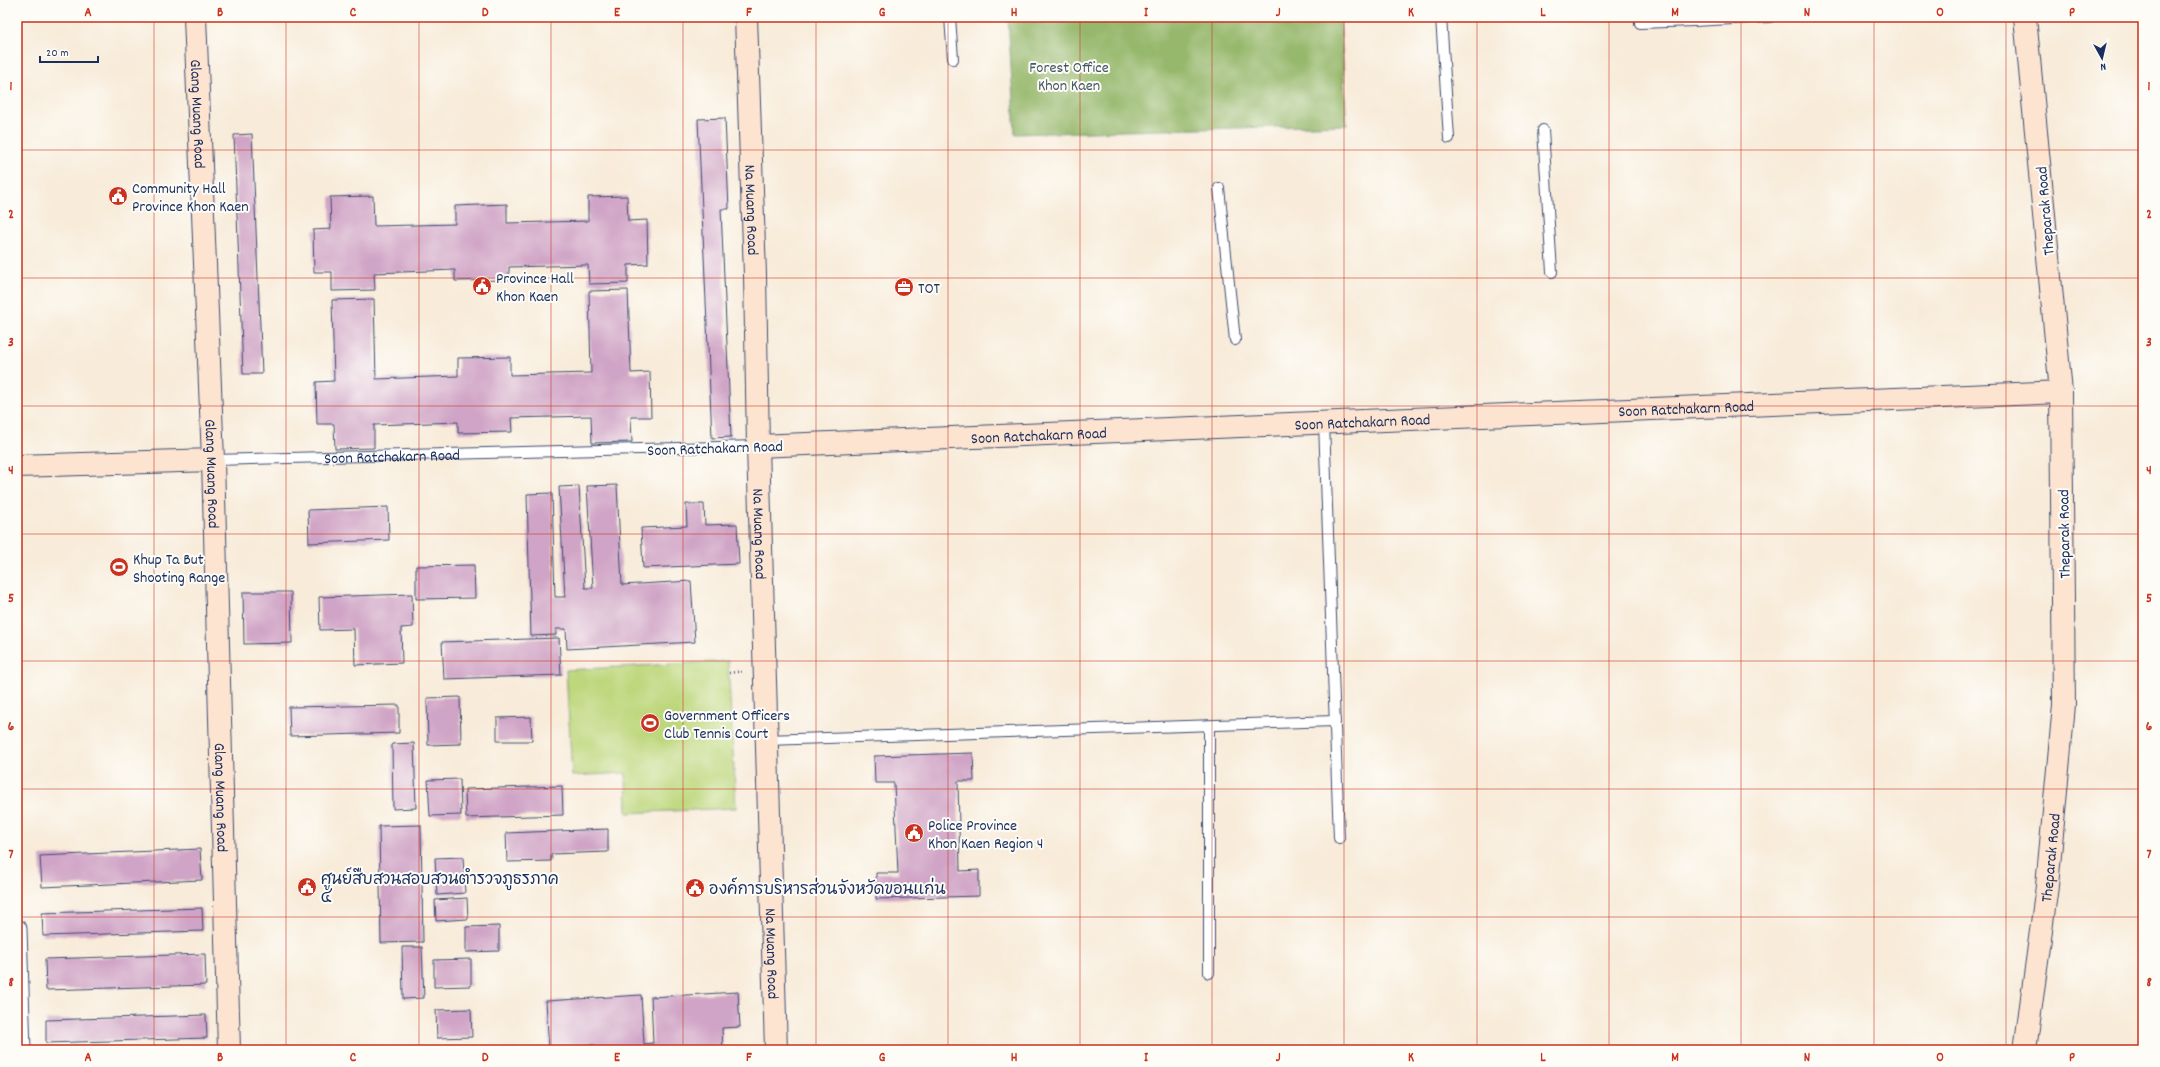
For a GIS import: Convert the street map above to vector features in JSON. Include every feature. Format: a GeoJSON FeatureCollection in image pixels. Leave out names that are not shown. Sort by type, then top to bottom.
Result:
{"type":"FeatureCollection","features":[{"type":"Feature","properties":{"kind":"street","name":"Glang Muang Road"},"geometry":{"type":"LineString","coordinates":[[195,17],[213,460],[229,1050]]}},
{"type":"Feature","properties":{"kind":"street","name":"Na Muang Road"},"geometry":{"type":"LineString","coordinates":[[746,17],[755,275],[758,446],[776,1050]]}},
{"type":"Feature","properties":{"kind":"street","name":"Theparak Road"},"geometry":{"type":"LineString","coordinates":[[2025,17],[2061,392],[2064,705],[2047,886],[2025,1050]]}},
{"type":"Feature","properties":{"kind":"street","name":"Soon Ratchakarn Road"},"geometry":{"type":"LineString","coordinates":[[758,446],[2061,392]]}},
{"type":"Feature","properties":{"kind":"street","name":"Soon Ratchakarn Road"},"geometry":{"type":"LineString","coordinates":[[17,466],[213,460]]}},
{"type":"Feature","properties":{"kind":"street"},"geometry":{"type":"LineString","coordinates":[[17,929],[20,1050]]}},
{"type":"Feature","properties":{"kind":"lane"},"geometry":{"type":"LineString","coordinates":[[950,17],[953,59]]}},
{"type":"Feature","properties":{"kind":"lane"},"geometry":{"type":"LineString","coordinates":[[1440,17],[1449,138]]}},
{"type":"Feature","properties":{"kind":"lane"},"geometry":{"type":"LineString","coordinates":[[1640,17],[1640,23],[1693,19],[1770,17]]}},
{"type":"Feature","properties":{"kind":"lane"},"geometry":{"type":"LineString","coordinates":[[1543,130],[1552,272]]}},
{"type":"Feature","properties":{"kind":"lane"},"geometry":{"type":"LineString","coordinates":[[1219,188],[1235,340]]}},
{"type":"Feature","properties":{"kind":"lane"},"geometry":{"type":"LineString","coordinates":[[1324,423],[1339,838]]}},
{"type":"Feature","properties":{"kind":"lane","name":"Soon Ratchakarn Road"},"geometry":{"type":"LineString","coordinates":[[213,460],[758,446]]}},
{"type":"Feature","properties":{"kind":"lane"},"geometry":{"type":"LineString","coordinates":[[766,740],[1335,721]]}},
{"type":"Feature","properties":{"kind":"lane"},"geometry":{"type":"LineString","coordinates":[[1209,726],[1209,973]]}},
{"type":"Feature","properties":{"kind":"green space","name":"Forest Office Khon Kaen"},"geometry":{"type":"Polygon","coordinates":[[[1008,17],[1340,17],[1347,125],[1015,134],[1008,17]]]}},
{"type":"Feature","properties":{"kind":"green space","name":"Government Officers Club Tennis Court"},"geometry":{"type":"Polygon","coordinates":[[[728,661],[736,808],[627,813],[626,773],[572,776],[566,670],[728,661]]]}},
{"type":"Feature","properties":{"kind":"building"},"geometry":{"type":"Polygon","coordinates":[[[725,118],[729,209],[721,209],[731,437],[712,438],[698,119],[725,118]]]}},
{"type":"Feature","properties":{"kind":"building"},"geometry":{"type":"Polygon","coordinates":[[[252,134],[262,374],[243,374],[234,135],[252,134]]]}},
{"type":"Feature","properties":{"kind":"building"},"geometry":{"type":"Polygon","coordinates":[[[373,196],[374,226],[455,224],[455,206],[507,204],[507,223],[588,221],[588,197],[627,196],[628,221],[647,220],[648,264],[628,265],[628,283],[589,284],[588,265],[509,267],[509,280],[455,281],[455,270],[374,273],[375,290],[332,291],[332,272],[314,272],[313,230],[331,229],[330,197],[373,196]]]}},
{"type":"Feature","properties":{"kind":"building"},"geometry":{"type":"Polygon","coordinates":[[[628,290],[631,373],[650,372],[651,417],[631,417],[632,442],[592,443],[591,416],[511,418],[512,432],[458,433],[458,422],[374,425],[374,448],[335,449],[334,424],[317,424],[316,382],[334,381],[332,300],[374,299],[376,379],[458,376],[458,358],[510,357],[510,375],[591,373],[589,291],[628,290]]]}},
{"type":"Feature","properties":{"kind":"building"},"geometry":{"type":"Polygon","coordinates":[[[617,485],[622,585],[691,581],[695,642],[567,649],[566,629],[556,629],[556,635],[531,636],[527,494],[552,493],[555,597],[565,597],[559,487],[579,486],[585,588],[593,588],[587,486],[617,485]]]}},
{"type":"Feature","properties":{"kind":"building"},"geometry":{"type":"Polygon","coordinates":[[[686,504],[704,504],[705,525],[737,524],[739,564],[643,568],[641,528],[687,526],[686,504]]]}},
{"type":"Feature","properties":{"kind":"building"},"geometry":{"type":"Polygon","coordinates":[[[388,507],[389,540],[309,543],[308,510],[388,507]]]}},
{"type":"Feature","properties":{"kind":"building"},"geometry":{"type":"Polygon","coordinates":[[[474,565],[475,598],[416,599],[416,566],[474,565]]]}},
{"type":"Feature","properties":{"kind":"building"},"geometry":{"type":"Polygon","coordinates":[[[243,592],[291,592],[292,643],[244,644],[243,592]]]}},
{"type":"Feature","properties":{"kind":"building"},"geometry":{"type":"Polygon","coordinates":[[[412,594],[413,627],[401,628],[402,663],[355,665],[354,629],[320,630],[319,597],[412,594]]]}},
{"type":"Feature","properties":{"kind":"building"},"geometry":{"type":"Polygon","coordinates":[[[559,638],[561,675],[444,679],[442,642],[559,638]]]}},
{"type":"Feature","properties":{"kind":"building"},"geometry":{"type":"Polygon","coordinates":[[[460,697],[461,744],[428,745],[427,698],[460,697]]]}},
{"type":"Feature","properties":{"kind":"building"},"geometry":{"type":"Polygon","coordinates":[[[399,705],[399,733],[290,736],[289,707],[399,705]]]}},
{"type":"Feature","properties":{"kind":"building"},"geometry":{"type":"Polygon","coordinates":[[[531,717],[532,741],[497,741],[497,718],[531,717]]]}},
{"type":"Feature","properties":{"kind":"building"},"geometry":{"type":"Polygon","coordinates":[[[414,743],[416,808],[393,809],[392,744],[414,743]]]}},
{"type":"Feature","properties":{"kind":"building"},"geometry":{"type":"Polygon","coordinates":[[[973,753],[974,781],[958,781],[960,871],[979,870],[979,896],[876,899],[876,873],[898,873],[894,783],[875,783],[874,756],[973,753]]]}},
{"type":"Feature","properties":{"kind":"building"},"geometry":{"type":"Polygon","coordinates":[[[460,779],[461,815],[430,816],[428,780],[460,779]]]}},
{"type":"Feature","properties":{"kind":"building"},"geometry":{"type":"Polygon","coordinates":[[[562,786],[563,815],[466,818],[465,789],[562,786]]]}},
{"type":"Feature","properties":{"kind":"building"},"geometry":{"type":"Polygon","coordinates":[[[421,825],[423,942],[381,943],[379,826],[421,825]]]}},
{"type":"Feature","properties":{"kind":"building"},"geometry":{"type":"Polygon","coordinates":[[[608,829],[608,852],[551,854],[551,861],[507,862],[506,833],[608,829]]]}},
{"type":"Feature","properties":{"kind":"building"},"geometry":{"type":"Polygon","coordinates":[[[200,849],[202,880],[42,887],[40,856],[200,849]]]}},
{"type":"Feature","properties":{"kind":"building"},"geometry":{"type":"Polygon","coordinates":[[[463,857],[465,893],[437,895],[435,858],[463,857]]]}},
{"type":"Feature","properties":{"kind":"building"},"geometry":{"type":"Polygon","coordinates":[[[467,898],[468,919],[436,921],[435,900],[467,898]]]}},
{"type":"Feature","properties":{"kind":"building"},"geometry":{"type":"Polygon","coordinates":[[[202,908],[203,931],[43,936],[42,913],[202,908]]]}},
{"type":"Feature","properties":{"kind":"building"},"geometry":{"type":"Polygon","coordinates":[[[499,926],[499,951],[466,952],[466,927],[499,926]]]}},
{"type":"Feature","properties":{"kind":"building"},"geometry":{"type":"Polygon","coordinates":[[[402,947],[422,947],[424,998],[403,999],[402,947]]]}},
{"type":"Feature","properties":{"kind":"building"},"geometry":{"type":"Polygon","coordinates":[[[205,954],[206,985],[46,990],[45,959],[205,954]]]}},
{"type":"Feature","properties":{"kind":"building"},"geometry":{"type":"Polygon","coordinates":[[[471,959],[471,986],[434,987],[434,960],[471,959]]]}},
{"type":"Feature","properties":{"kind":"building"},"geometry":{"type":"Polygon","coordinates":[[[738,992],[740,1027],[722,1028],[723,1050],[596,1050],[595,1045],[586,1045],[586,1050],[549,1050],[546,1001],[641,995],[644,1044],[653,1043],[651,997],[738,992]]]}},
{"type":"Feature","properties":{"kind":"building"},"geometry":{"type":"Polygon","coordinates":[[[471,1009],[472,1037],[437,1038],[436,1010],[471,1009]]]}},
{"type":"Feature","properties":{"kind":"building"},"geometry":{"type":"Polygon","coordinates":[[[206,1015],[207,1038],[46,1043],[46,1020],[206,1015]]]}},
{"type":"Feature","properties":{"kind":"place","name":"Community Hall Province Khon Kaen"},"geometry":{"type":"Point","coordinates":[118,196]}},
{"type":"Feature","properties":{"kind":"place","name":"Province Hall Khon Kaen"},"geometry":{"type":"Point","coordinates":[482,286]}},
{"type":"Feature","properties":{"kind":"place","name":"TOT"},"geometry":{"type":"Point","coordinates":[904,287]}},
{"type":"Feature","properties":{"kind":"place","name":"Khup Ta But Shooting Range"},"geometry":{"type":"Point","coordinates":[119,567]}},
{"type":"Feature","properties":{"kind":"place","name":"Government Officers Club Tennis Court"},"geometry":{"type":"Point","coordinates":[650,723]}},
{"type":"Feature","properties":{"kind":"place","name":"Police Province Khon Kaen Region 4"},"geometry":{"type":"Point","coordinates":[914,833]}},
{"type":"Feature","properties":{"kind":"place","name":"ศูนย์สืบสวนสอบสวนตำรวจภูธรภาค ๔"},"geometry":{"type":"Point","coordinates":[307,887]}},
{"type":"Feature","properties":{"kind":"place","name":"องค์การบริหารส่วนจังหวัดขอนแก่น"},"geometry":{"type":"Point","coordinates":[695,888]}}]}
